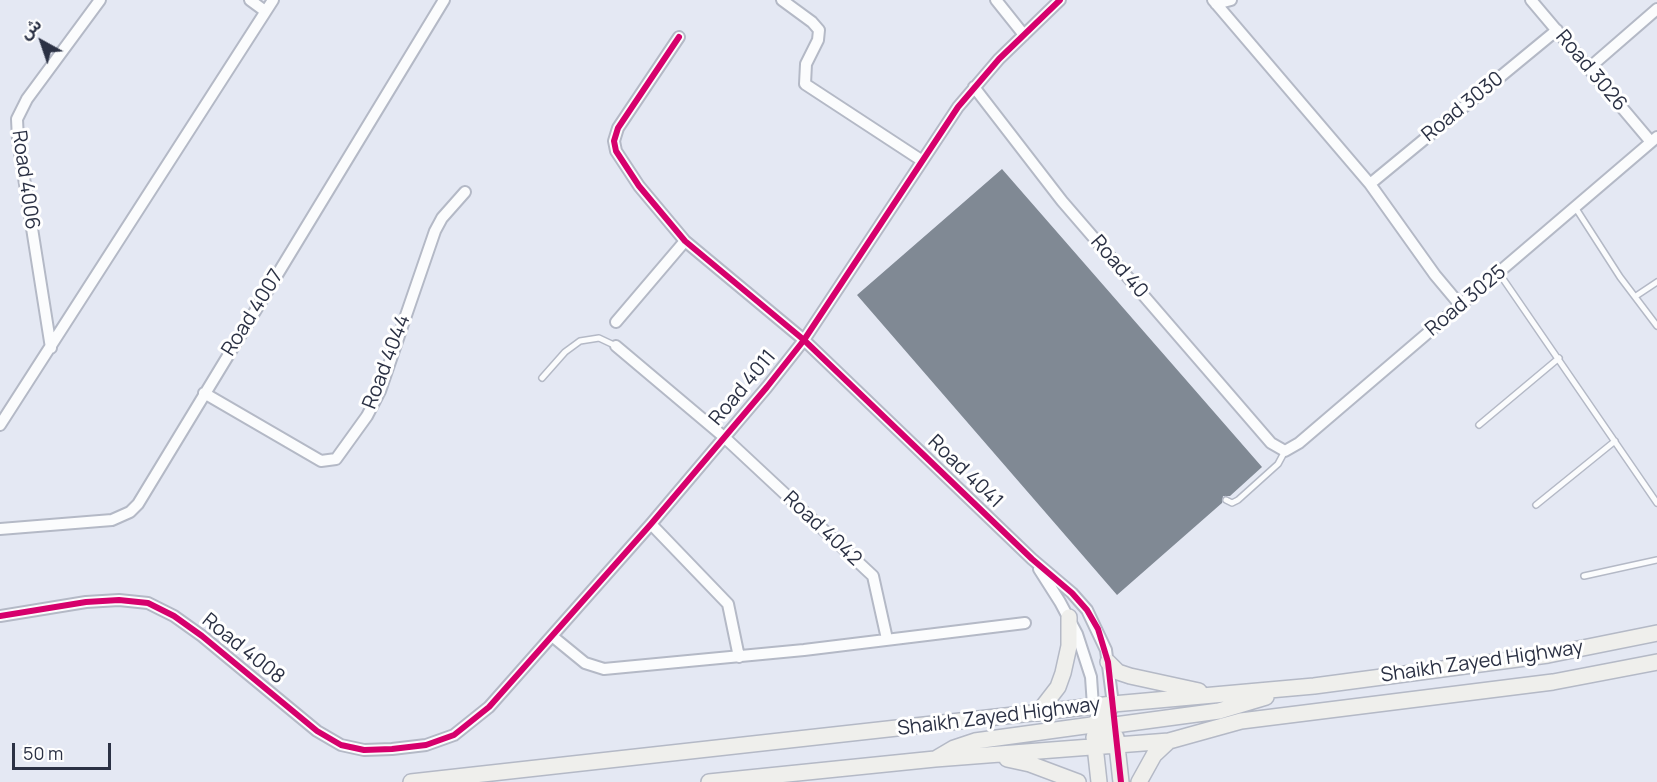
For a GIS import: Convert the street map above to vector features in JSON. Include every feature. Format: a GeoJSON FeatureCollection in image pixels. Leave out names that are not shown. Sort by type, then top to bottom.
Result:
{"type":"FeatureCollection","features":[{"type":"Feature","properties":{"kind":"main road"},"geometry":{"type":"LineString","coordinates":[[1038,713],[1058,687],[1064,673],[1069,646],[1069,617]]}},
{"type":"Feature","properties":{"kind":"main road","name":"Shaikh Zayed Highway"},"geometry":{"type":"LineString","coordinates":[[411,782],[1093,706],[1289,689],[1548,655],[1657,633]]}},
{"type":"Feature","properties":{"kind":"main road"},"geometry":{"type":"LineString","coordinates":[[1108,662],[1119,672],[1130,676],[1217,695]]}},
{"type":"Feature","properties":{"kind":"main road","name":"Shaikh Zayed Highway"},"geometry":{"type":"LineString","coordinates":[[709,782],[935,759],[1169,741],[1241,721],[1553,682],[1657,662]]}},
{"type":"Feature","properties":{"kind":"main road"},"geometry":{"type":"LineString","coordinates":[[1095,747],[1100,735],[1114,724],[1219,711],[1289,689]]}},
{"type":"Feature","properties":{"kind":"main road"},"geometry":{"type":"LineString","coordinates":[[935,759],[954,748],[975,741],[1092,725],[1104,717],[1113,704]]}},
{"type":"Feature","properties":{"kind":"main road","name":"Road 4041"},"geometry":{"type":"LineString","coordinates":[[1113,704],[1121,782]]}},
{"type":"Feature","properties":{"kind":"main road","name":"Road 4041"},"geometry":{"type":"LineString","coordinates":[[1093,706],[1092,725],[1099,782]]}},
{"type":"Feature","properties":{"kind":"main road"},"geometry":{"type":"LineString","coordinates":[[1139,782],[1154,755],[1169,741]]}},
{"type":"Feature","properties":{"kind":"main road"},"geometry":{"type":"LineString","coordinates":[[986,755],[1030,764],[1078,782]]}},
{"type":"Feature","properties":{"kind":"street","name":"Road 4006"},"geometry":{"type":"LineString","coordinates":[[51,348],[18,140],[17,119],[27,99],[100,0]]}},
{"type":"Feature","properties":{"kind":"street"},"geometry":{"type":"LineString","coordinates":[[250,0],[265,11]]}},
{"type":"Feature","properties":{"kind":"street"},"geometry":{"type":"LineString","coordinates":[[0,425],[273,0]]}},
{"type":"Feature","properties":{"kind":"street","name":"Road 4007"},"geometry":{"type":"LineString","coordinates":[[0,530],[112,520],[130,512],[145,494],[204,393],[444,0]]}},
{"type":"Feature","properties":{"kind":"street"},"geometry":{"type":"LineString","coordinates":[[782,0],[812,22],[819,30],[818,40],[806,64],[805,84],[921,160]]}},
{"type":"Feature","properties":{"kind":"street"},"geometry":{"type":"LineString","coordinates":[[996,0],[1024,35]]}},
{"type":"Feature","properties":{"kind":"street","name":"Road 4011"},"geometry":{"type":"LineString","coordinates":[[454,735],[489,707],[724,438],[804,340],[921,160],[974,87],[1060,0]]}},
{"type":"Feature","properties":{"kind":"street"},"geometry":{"type":"LineString","coordinates":[[1214,2],[1231,0]]}},
{"type":"Feature","properties":{"kind":"street","name":"Road 3026"},"geometry":{"type":"LineString","coordinates":[[1532,0],[1654,140]]}},
{"type":"Feature","properties":{"kind":"street"},"geometry":{"type":"LineString","coordinates":[[1214,2],[1370,184],[1435,275],[1461,306]]}},
{"type":"Feature","properties":{"kind":"street"},"geometry":{"type":"LineString","coordinates":[[1589,68],[1657,9]]}},
{"type":"Feature","properties":{"kind":"street","name":"Road 3030"},"geometry":{"type":"LineString","coordinates":[[1370,184],[1557,30]]}},
{"type":"Feature","properties":{"kind":"street","name":"Road 4041"},"geometry":{"type":"LineString","coordinates":[[679,37],[618,128],[614,141],[616,151],[639,186],[685,241],[804,340],[1032,559],[1072,593],[1098,629],[1108,662],[1113,704]]}},
{"type":"Feature","properties":{"kind":"street","name":"Road 40"},"geometry":{"type":"LineString","coordinates":[[974,87],[1062,201],[1271,443],[1285,451]]}},
{"type":"Feature","properties":{"kind":"street","name":"Road 3025"},"geometry":{"type":"LineString","coordinates":[[1285,451],[1299,443],[1654,140]]}},
{"type":"Feature","properties":{"kind":"street","name":"Road 4044"},"geometry":{"type":"LineString","coordinates":[[204,393],[321,461],[336,459],[367,416],[380,391],[435,231],[442,218],[465,192]]}},
{"type":"Feature","properties":{"kind":"street"},"geometry":{"type":"LineString","coordinates":[[616,322],[685,241]]}},
{"type":"Feature","properties":{"kind":"street","name":"Road 4042"},"geometry":{"type":"LineString","coordinates":[[616,346],[724,438],[873,576],[887,639]]}},
{"type":"Feature","properties":{"kind":"street"},"geometry":{"type":"LineString","coordinates":[[651,524],[728,604],[739,657]]}},
{"type":"Feature","properties":{"kind":"street","name":"Road 4041"},"geometry":{"type":"LineString","coordinates":[[1032,559],[1069,617],[1091,677],[1093,706]]}},
{"type":"Feature","properties":{"kind":"street","name":"Road 4008"},"geometry":{"type":"LineString","coordinates":[[0,616],[86,602],[119,600],[148,603],[174,616],[202,636],[317,731],[341,745],[364,750],[392,749],[426,745],[454,735]]}},
{"type":"Feature","properties":{"kind":"street"},"geometry":{"type":"LineString","coordinates":[[552,636],[585,663],[604,669],[739,657],[1025,623]]}},
{"type":"Feature","properties":{"kind":"lane"},"geometry":{"type":"LineString","coordinates":[[1575,207],[1620,277],[1657,326]]}},
{"type":"Feature","properties":{"kind":"lane"},"geometry":{"type":"LineString","coordinates":[[1499,273],[1657,503]]}},
{"type":"Feature","properties":{"kind":"lane"},"geometry":{"type":"LineString","coordinates":[[1636,296],[1657,282]]}},
{"type":"Feature","properties":{"kind":"lane"},"geometry":{"type":"LineString","coordinates":[[542,378],[565,352],[580,341],[598,338],[616,346]]}},
{"type":"Feature","properties":{"kind":"lane"},"geometry":{"type":"LineString","coordinates":[[1479,425],[1559,358]]}},
{"type":"Feature","properties":{"kind":"lane"},"geometry":{"type":"LineString","coordinates":[[1536,505],[1615,441]]}},
{"type":"Feature","properties":{"kind":"lane"},"geometry":{"type":"LineString","coordinates":[[1226,500],[1232,503],[1238,500],[1278,464],[1285,451]]}},
{"type":"Feature","properties":{"kind":"lane"},"geometry":{"type":"LineString","coordinates":[[1584,576],[1657,560]]}},
{"type":"Feature","properties":{"kind":"building"},"geometry":{"type":"Polygon","coordinates":[[[1002,169],[1262,467],[1230,496],[1223,496],[1222,503],[1117,595],[857,295],[1002,169]]]}},
{"type":"Feature","properties":{"kind":"cycle path"},"geometry":{"type":"LineString","coordinates":[[0,616],[86,602],[119,600],[148,603],[174,616],[202,636],[317,731],[341,745],[364,750],[392,749],[426,745],[454,735],[489,707],[651,524],[767,387],[804,340],[958,107],[999,59],[1060,0]]}},
{"type":"Feature","properties":{"kind":"cycle path"},"geometry":{"type":"LineString","coordinates":[[679,37],[618,128],[614,141],[616,151],[639,186],[685,241],[804,340],[1032,559],[1072,593],[1087,610],[1098,629],[1108,662],[1121,782]]}}]}
